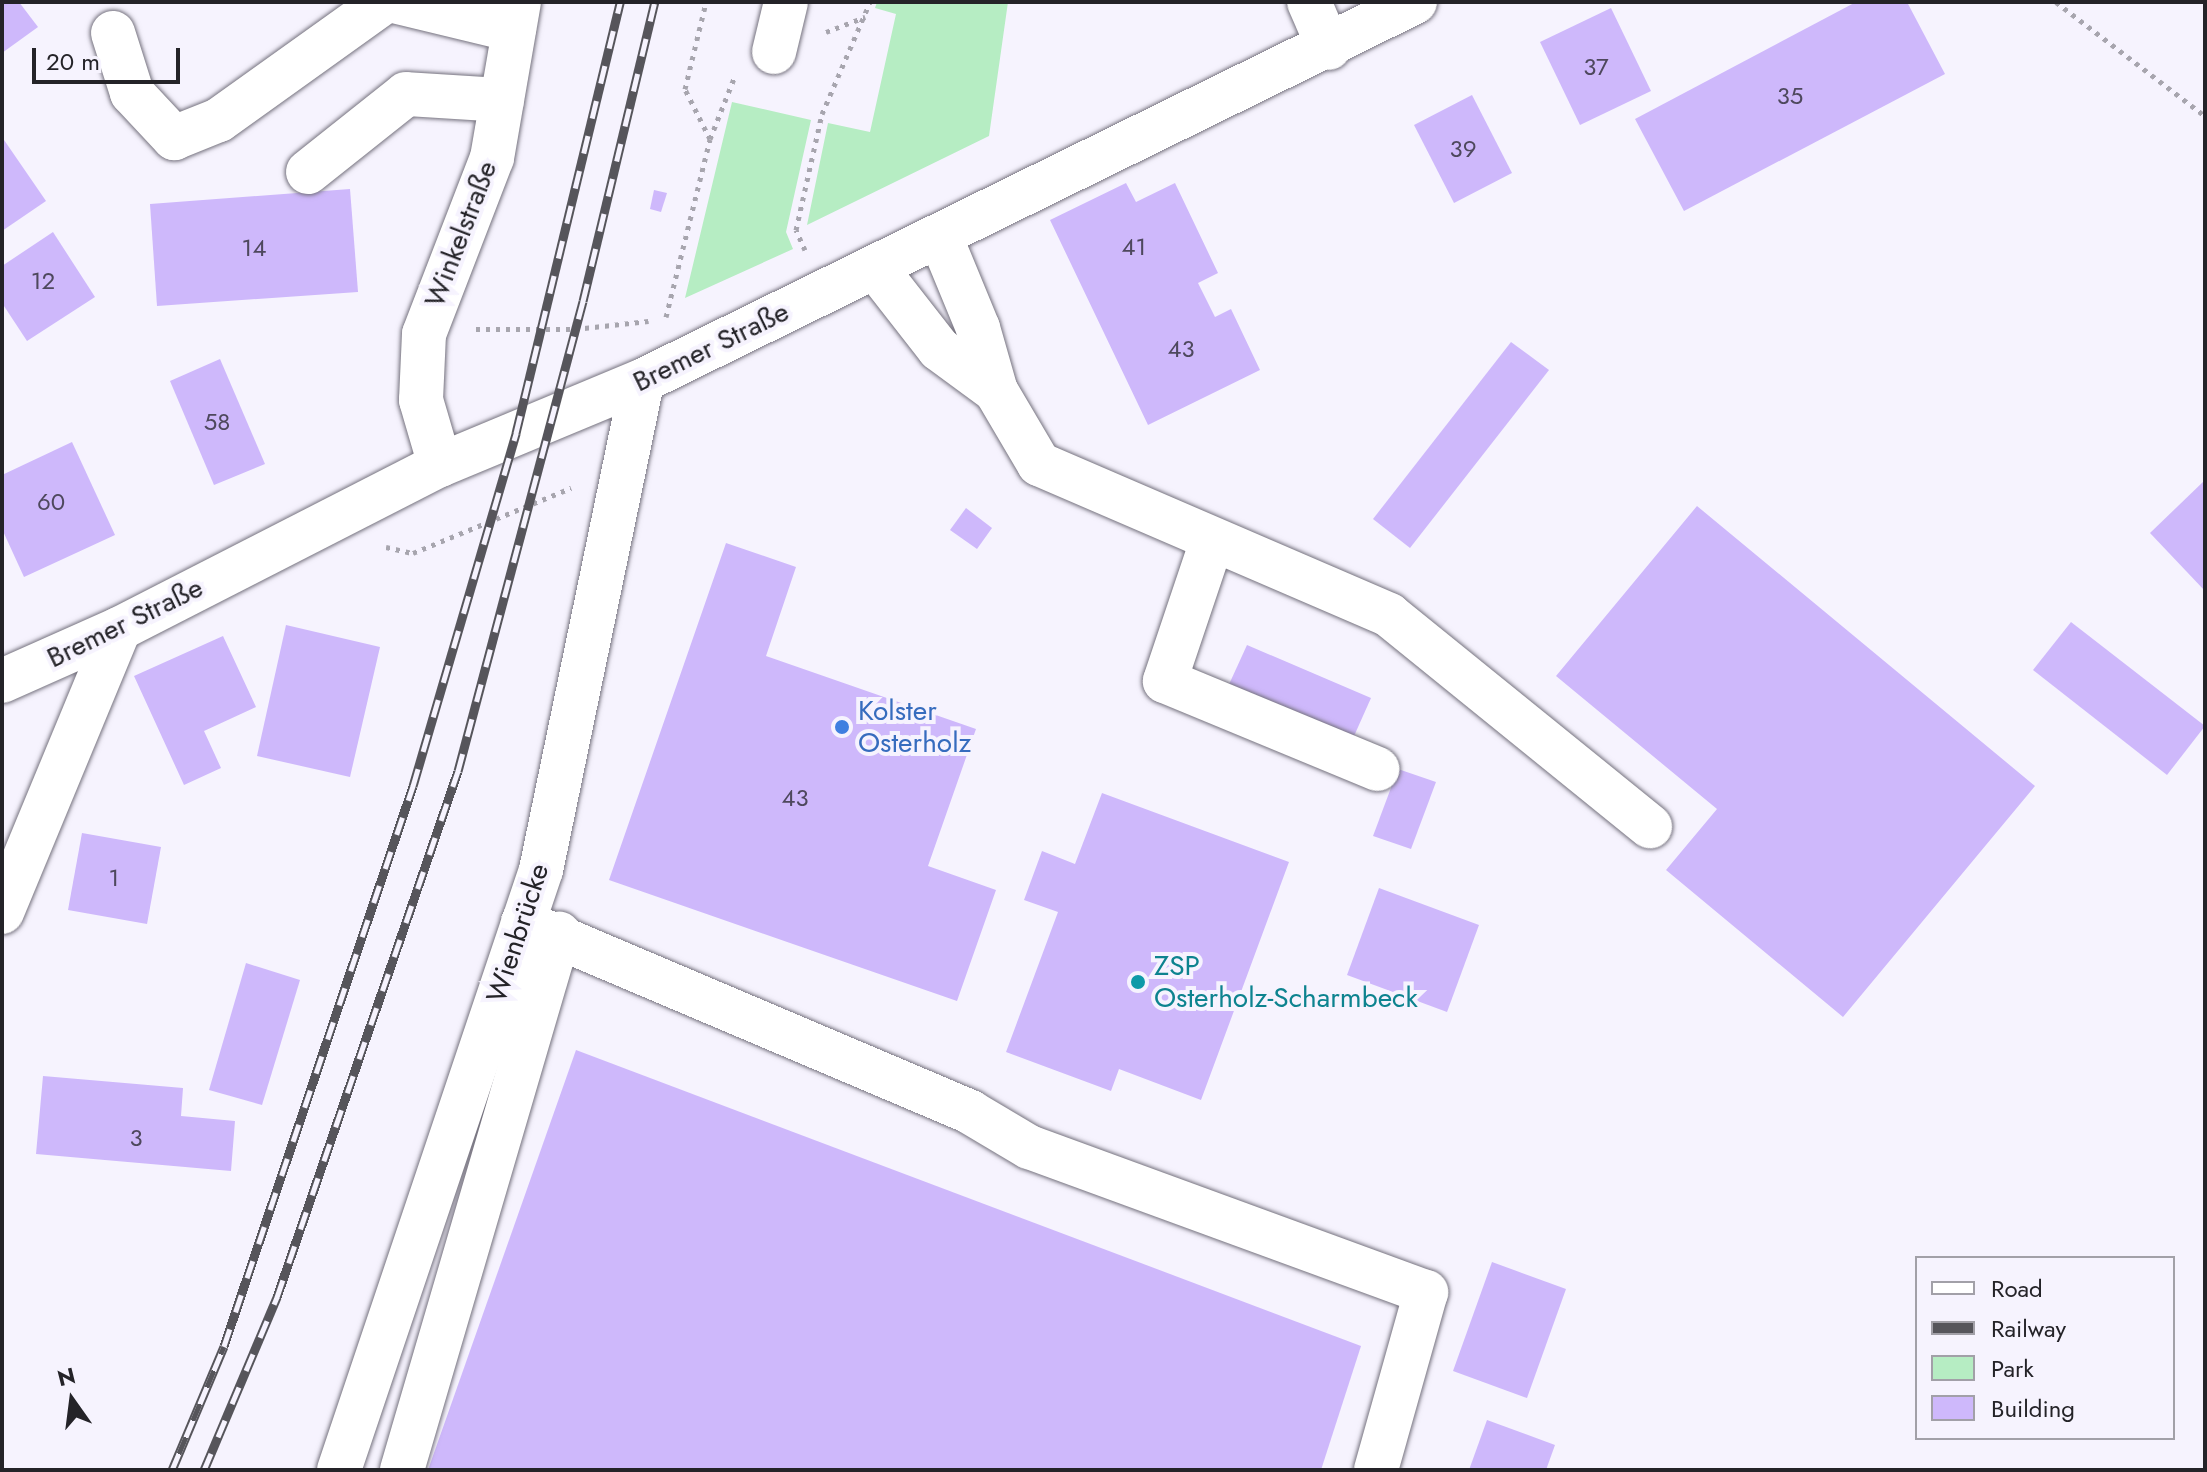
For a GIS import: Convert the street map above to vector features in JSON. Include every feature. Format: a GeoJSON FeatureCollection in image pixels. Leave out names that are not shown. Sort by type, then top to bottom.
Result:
{"type":"FeatureCollection","features":[{"type":"Feature","properties":{"kind":"street"},"geometry":{"type":"LineString","coordinates":[[113,33],[132,93],[174,138],[219,120],[384,2]]}},
{"type":"Feature","properties":{"kind":"street"},"geometry":{"type":"LineString","coordinates":[[398,2],[517,16]]}},
{"type":"Feature","properties":{"kind":"street"},"geometry":{"type":"LineString","coordinates":[[774,52],[786,2]]}},
{"type":"Feature","properties":{"kind":"street"},"geometry":{"type":"LineString","coordinates":[[1309,2],[1329,48]]}},
{"type":"Feature","properties":{"kind":"street","name":"Bremer Straße"},"geometry":{"type":"LineString","coordinates":[[2,681],[119,629],[440,465],[642,381],[1329,48],[1415,2]]}},
{"type":"Feature","properties":{"kind":"street","name":"Winkelstraße"},"geometry":{"type":"LineString","coordinates":[[440,465],[421,400],[424,334],[492,158],[517,16]]}},
{"type":"Feature","properties":{"kind":"street"},"geometry":{"type":"LineString","coordinates":[[308,172],[406,94],[502,100]]}},
{"type":"Feature","properties":{"kind":"street"},"geometry":{"type":"LineString","coordinates":[[940,236],[978,328],[996,391],[1039,464],[1389,615],[1650,826]]}},
{"type":"Feature","properties":{"kind":"street"},"geometry":{"type":"LineString","coordinates":[[875,267],[939,349],[996,391]]}},
{"type":"Feature","properties":{"kind":"street","name":"Wienbrücke"},"geometry":{"type":"LineString","coordinates":[[339,1470],[541,928],[541,870],[620,471],[642,381]]}},
{"type":"Feature","properties":{"kind":"street"},"geometry":{"type":"LineString","coordinates":[[1212,541],[1165,681],[1377,769]]}},
{"type":"Feature","properties":{"kind":"street"},"geometry":{"type":"LineString","coordinates":[[2,912],[119,629]]}},
{"type":"Feature","properties":{"kind":"street"},"geometry":{"type":"LineString","coordinates":[[402,1470],[541,928],[970,1112],[1029,1147],[1426,1292],[1376,1470]]}},
{"type":"Feature","properties":{"kind":"path"},"geometry":{"type":"LineString","coordinates":[[642,381],[666,318],[710,139],[685,89],[706,2]]}},
{"type":"Feature","properties":{"kind":"path"},"geometry":{"type":"LineString","coordinates":[[824,293],[796,230],[822,114],[870,2]]}},
{"type":"Feature","properties":{"kind":"path"},"geometry":{"type":"LineString","coordinates":[[2056,2],[2205,116]]}},
{"type":"Feature","properties":{"kind":"path"},"geometry":{"type":"LineString","coordinates":[[424,334],[463,324],[477,329],[564,330],[666,318]]}},
{"type":"Feature","properties":{"kind":"path"},"geometry":{"type":"LineString","coordinates":[[321,526],[413,553],[620,471]]}},
{"type":"Feature","properties":{"kind":"green space"},"geometry":{"type":"Polygon","coordinates":[[[877,2],[1008,2],[989,136],[807,225],[828,123],[870,132],[896,14],[875,8],[877,2]]]}},
{"type":"Feature","properties":{"kind":"green space"},"geometry":{"type":"Polygon","coordinates":[[[732,102],[811,120],[786,232],[793,249],[685,298],[732,102]]]}},
{"type":"Feature","properties":{"kind":"building"},"geometry":{"type":"Polygon","coordinates":[[[2,2],[19,2],[38,27],[2,53],[2,2]]]}},
{"type":"Feature","properties":{"kind":"building"},"geometry":{"type":"Polygon","coordinates":[[[1856,2],[1907,2],[1945,74],[1684,211],[1635,119],[1856,2]]]}},
{"type":"Feature","properties":{"kind":"building"},"geometry":{"type":"Polygon","coordinates":[[[1611,8],[1651,91],[1580,125],[1540,42],[1611,8]]]}},
{"type":"Feature","properties":{"kind":"building"},"geometry":{"type":"Polygon","coordinates":[[[1472,95],[1512,173],[1454,203],[1414,125],[1472,95]]]}},
{"type":"Feature","properties":{"kind":"building"},"geometry":{"type":"Polygon","coordinates":[[[2,137],[46,201],[2,231],[2,137]]]}},
{"type":"Feature","properties":{"kind":"building"},"geometry":{"type":"Polygon","coordinates":[[[1126,183],[1136,202],[1175,183],[1218,273],[1198,283],[1215,317],[1231,309],[1260,370],[1148,425],[1050,220],[1126,183]]]}},
{"type":"Feature","properties":{"kind":"building"},"geometry":{"type":"Polygon","coordinates":[[[350,189],[358,292],[157,306],[150,204],[350,189]]]}},
{"type":"Feature","properties":{"kind":"building"},"geometry":{"type":"Polygon","coordinates":[[[654,190],[667,193],[661,212],[650,209],[654,190]]]}},
{"type":"Feature","properties":{"kind":"building"},"geometry":{"type":"Polygon","coordinates":[[[53,232],[95,297],[27,341],[2,303],[2,266],[53,232]]]}},
{"type":"Feature","properties":{"kind":"building"},"geometry":{"type":"Polygon","coordinates":[[[1511,342],[1549,370],[1410,548],[1373,519],[1511,342]]]}},
{"type":"Feature","properties":{"kind":"building"},"geometry":{"type":"Polygon","coordinates":[[[220,359],[265,464],[214,485],[170,381],[220,359]]]}},
{"type":"Feature","properties":{"kind":"building"},"geometry":{"type":"Polygon","coordinates":[[[72,442],[115,535],[24,577],[2,529],[2,475],[72,442]]]}},
{"type":"Feature","properties":{"kind":"building"},"geometry":{"type":"Polygon","coordinates":[[[2205,480],[2205,591],[2150,533],[2205,480]]]}},
{"type":"Feature","properties":{"kind":"building"},"geometry":{"type":"Polygon","coordinates":[[[1697,506],[2035,786],[1843,1017],[1666,870],[1717,809],[1556,676],[1697,506]]]}},
{"type":"Feature","properties":{"kind":"building"},"geometry":{"type":"Polygon","coordinates":[[[966,508],[992,528],[977,549],[950,530],[966,508]]]}},
{"type":"Feature","properties":{"kind":"building"},"geometry":{"type":"Polygon","coordinates":[[[726,543],[796,567],[766,656],[976,729],[928,866],[996,890],[957,1001],[609,880],[726,543]]]}},
{"type":"Feature","properties":{"kind":"building"},"geometry":{"type":"Polygon","coordinates":[[[2071,622],[2205,726],[2167,775],[2033,670],[2071,622]]]}},
{"type":"Feature","properties":{"kind":"building"},"geometry":{"type":"Polygon","coordinates":[[[286,625],[380,647],[350,777],[257,756],[286,625]]]}},
{"type":"Feature","properties":{"kind":"building"},"geometry":{"type":"Polygon","coordinates":[[[223,636],[256,707],[204,731],[221,768],[184,785],[134,676],[223,636]]]}},
{"type":"Feature","properties":{"kind":"building"},"geometry":{"type":"Polygon","coordinates":[[[1247,645],[1371,698],[1350,745],[1226,691],[1247,645]]]}},
{"type":"Feature","properties":{"kind":"building"},"geometry":{"type":"Polygon","coordinates":[[[1398,769],[1436,782],[1411,849],[1373,836],[1398,769]]]}},
{"type":"Feature","properties":{"kind":"building","name":"ZSP Osterholz-Scharmbeck"},"geometry":{"type":"Polygon","coordinates":[[[1102,793],[1289,862],[1201,1100],[1119,1069],[1111,1091],[1006,1052],[1058,912],[1024,900],[1042,851],[1075,864],[1102,793]]]}},
{"type":"Feature","properties":{"kind":"building"},"geometry":{"type":"Polygon","coordinates":[[[82,833],[161,847],[147,924],[68,910],[82,833]]]}},
{"type":"Feature","properties":{"kind":"building"},"geometry":{"type":"Polygon","coordinates":[[[1379,888],[1479,925],[1447,1012],[1347,975],[1379,888]]]}},
{"type":"Feature","properties":{"kind":"building"},"geometry":{"type":"Polygon","coordinates":[[[246,963],[300,980],[262,1105],[209,1090],[246,963]]]}},
{"type":"Feature","properties":{"kind":"building"},"geometry":{"type":"Polygon","coordinates":[[[576,1050],[1361,1346],[1321,1470],[428,1470],[576,1050]]]}},
{"type":"Feature","properties":{"kind":"building"},"geometry":{"type":"Polygon","coordinates":[[[43,1076],[183,1088],[181,1116],[235,1121],[231,1171],[36,1154],[43,1076]]]}},
{"type":"Feature","properties":{"kind":"building"},"geometry":{"type":"Polygon","coordinates":[[[1492,1262],[1566,1289],[1527,1398],[1453,1371],[1492,1262]]]}},
{"type":"Feature","properties":{"kind":"building"},"geometry":{"type":"Polygon","coordinates":[[[1487,1420],[1555,1445],[1546,1470],[1469,1470],[1487,1420]]]}},
{"type":"Feature","properties":{"kind":"railway"},"geometry":{"type":"LineString","coordinates":[[172,1470],[224,1346],[413,786],[516,433],[620,2]]}},
{"type":"Feature","properties":{"kind":"railway"},"geometry":{"type":"LineString","coordinates":[[204,1470],[277,1297],[458,771],[583,301],[655,2]]}},
{"type":"Feature","properties":{"kind":"place","name":"Kolster Osterholz"},"geometry":{"type":"Point","coordinates":[842,727]}},
{"type":"Feature","properties":{"kind":"place","name":"ZSP Osterholz-Scharmbeck"},"geometry":{"type":"Point","coordinates":[1138,982]}}]}
